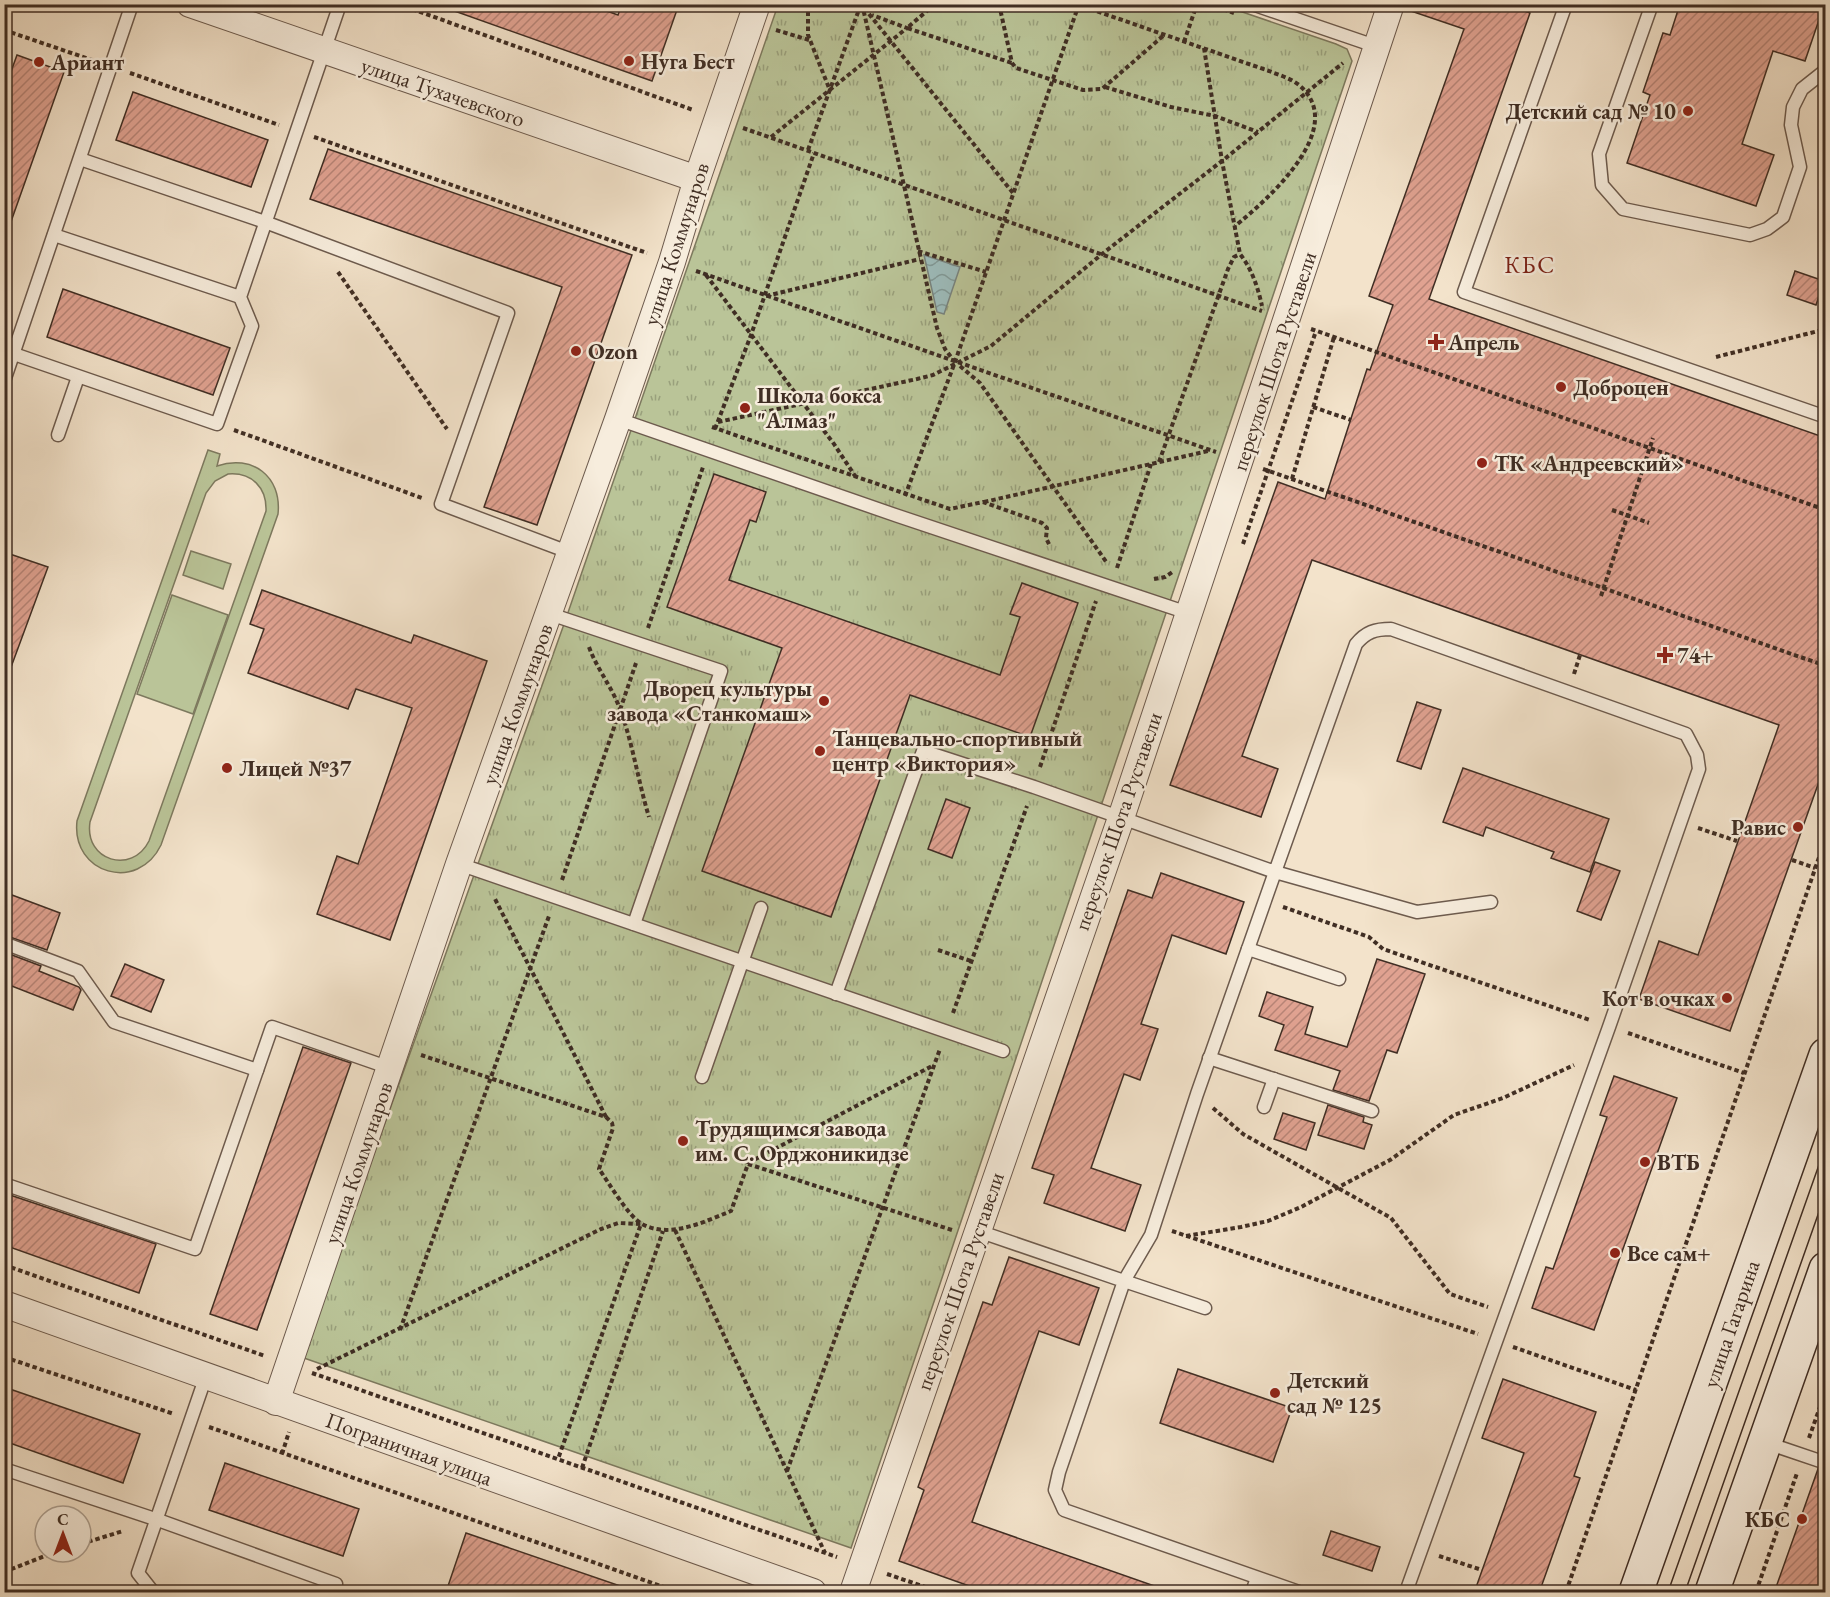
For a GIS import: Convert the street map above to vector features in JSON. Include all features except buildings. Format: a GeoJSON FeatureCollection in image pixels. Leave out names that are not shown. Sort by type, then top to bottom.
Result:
{"type":"FeatureCollection","features":[{"type":"Feature","properties":{"kind":"main road","name":"улица Гагарина"},"geometry":{"type":"LineString","coordinates":[[1636,1593],[1826,1055]]}},
{"type":"Feature","properties":{"kind":"main road"},"geometry":{"type":"LineString","coordinates":[[1712,1593],[1826,1269]]}},
{"type":"Feature","properties":{"kind":"street","name":"улица Тухачевского"},"geometry":{"type":"LineString","coordinates":[[190,4],[697,179]]}},
{"type":"Feature","properties":{"kind":"street","name":"улица Коммунаров"},"geometry":{"type":"LineString","coordinates":[[276,1402],[459,864],[618,419],[757,4]]}},
{"type":"Feature","properties":{"kind":"street","name":"переулок Шота Руставели"},"geometry":{"type":"LineString","coordinates":[[853,1593],[1120,818],[1188,613],[1229,457],[1276,316],[1378,48],[1391,4]]}},
{"type":"Feature","properties":{"kind":"street","name":"Пограничная улица"},"geometry":{"type":"LineString","coordinates":[[4,1304],[206,1376],[770,1585],[813,1593]]}},
{"type":"Feature","properties":{"kind":"lane"},"geometry":{"type":"LineString","coordinates":[[4,381],[132,4]]}},
{"type":"Feature","properties":{"kind":"lane"},"geometry":{"type":"LineString","coordinates":[[14,354],[217,424],[252,326],[240,297],[340,4]]}},
{"type":"Feature","properties":{"kind":"lane"},"geometry":{"type":"LineString","coordinates":[[1252,4],[1378,48]]}},
{"type":"Feature","properties":{"kind":"lane"},"geometry":{"type":"LineString","coordinates":[[1566,4],[1464,292],[1826,417]]}},
{"type":"Feature","properties":{"kind":"lane"},"geometry":{"type":"LineString","coordinates":[[1652,4],[1599,154],[1602,185],[1623,209],[1750,236],[1767,229],[1783,217],[1800,167],[1791,125],[1793,107],[1802,89],[1826,70]]}},
{"type":"Feature","properties":{"kind":"lane"},"geometry":{"type":"LineString","coordinates":[[80,159],[265,222],[508,313],[441,504],[571,552]]}},
{"type":"Feature","properties":{"kind":"lane"},"geometry":{"type":"LineString","coordinates":[[54,235],[240,297]]}},
{"type":"Feature","properties":{"kind":"lane"},"geometry":{"type":"LineString","coordinates":[[58,435],[78,377]]}},
{"type":"Feature","properties":{"kind":"lane"},"geometry":{"type":"LineString","coordinates":[[618,419],[1188,613]]}},
{"type":"Feature","properties":{"kind":"lane"},"geometry":{"type":"LineString","coordinates":[[550,614],[721,671],[634,924]]}},
{"type":"Feature","properties":{"kind":"lane"},"geometry":{"type":"LineString","coordinates":[[1299,1593],[1064,1510],[1055,1490],[1059,1472],[1124,1281],[1151,1235],[1209,1058],[1356,644],[1365,634],[1377,629],[1390,629],[1402,633],[1686,734],[1697,755],[1699,769],[1406,1593]]}},
{"type":"Feature","properties":{"kind":"lane"},"geometry":{"type":"LineString","coordinates":[[836,994],[923,751],[1034,787],[1275,872],[1417,912],[1491,902]]}},
{"type":"Feature","properties":{"kind":"lane"},"geometry":{"type":"LineString","coordinates":[[459,864],[1003,1052]]}},
{"type":"Feature","properties":{"kind":"lane"},"geometry":{"type":"LineString","coordinates":[[702,1077],[761,908]]}},
{"type":"Feature","properties":{"kind":"lane"},"geometry":{"type":"LineString","coordinates":[[4,943],[78,970],[114,1022],[257,1070]]}},
{"type":"Feature","properties":{"kind":"lane"},"geometry":{"type":"LineString","coordinates":[[1248,949],[1339,979]]}},
{"type":"Feature","properties":{"kind":"lane"},"geometry":{"type":"LineString","coordinates":[[4,1184],[195,1249],[272,1027],[390,1068]]}},
{"type":"Feature","properties":{"kind":"lane"},"geometry":{"type":"LineString","coordinates":[[1209,1058],[1371,1111]]}},
{"type":"Feature","properties":{"kind":"lane"},"geometry":{"type":"LineString","coordinates":[[1264,1107],[1274,1079]]}},
{"type":"Feature","properties":{"kind":"lane"},"geometry":{"type":"LineString","coordinates":[[978,1230],[1205,1308]]}},
{"type":"Feature","properties":{"kind":"lane"},"geometry":{"type":"LineString","coordinates":[[153,1593],[138,1573],[206,1376]]}},
{"type":"Feature","properties":{"kind":"lane"},"geometry":{"type":"LineString","coordinates":[[1764,1442],[1826,1463]]}},
{"type":"Feature","properties":{"kind":"lane"},"geometry":{"type":"LineString","coordinates":[[4,1469],[158,1520],[336,1584]]}},
{"type":"Feature","properties":{"kind":"lane"},"geometry":{"type":"LineString","coordinates":[[1252,1593],[1257,1578]]}},
{"type":"Feature","properties":{"kind":"path"},"geometry":{"type":"LineString","coordinates":[[398,4],[717,119],[1826,510]]}},
{"type":"Feature","properties":{"kind":"path"},"geometry":{"type":"LineString","coordinates":[[808,4],[809,40],[830,89]]}},
{"type":"Feature","properties":{"kind":"path"},"geometry":{"type":"LineString","coordinates":[[862,4],[1013,193]]}},
{"type":"Feature","properties":{"kind":"path"},"geometry":{"type":"LineString","coordinates":[[862,4],[918,251],[937,328],[945,349],[955,362],[980,383],[1109,566]]}},
{"type":"Feature","properties":{"kind":"path"},"geometry":{"type":"LineString","coordinates":[[808,150],[862,4]]}},
{"type":"Feature","properties":{"kind":"path"},"geometry":{"type":"LineString","coordinates":[[770,137],[935,4]]}},
{"type":"Feature","properties":{"kind":"path"},"geometry":{"type":"LineString","coordinates":[[999,4],[1012,63],[1016,68],[1083,90],[1102,89],[1164,36]]}},
{"type":"Feature","properties":{"kind":"path"},"geometry":{"type":"LineString","coordinates":[[1184,42],[1197,4]]}},
{"type":"Feature","properties":{"kind":"path"},"geometry":{"type":"LineString","coordinates":[[1209,4],[1241,16]]}},
{"type":"Feature","properties":{"kind":"path"},"geometry":{"type":"LineString","coordinates":[[906,494],[955,362],[1077,5],[1204,48],[1289,79],[1300,86],[1313,108],[1314,120],[1306,147],[1298,162],[1277,189],[1235,226]]}},
{"type":"Feature","properties":{"kind":"path"},"geometry":{"type":"LineString","coordinates":[[869,14],[1012,63]]}},
{"type":"Feature","properties":{"kind":"path"},"geometry":{"type":"LineString","coordinates":[[773,28],[809,40]]}},
{"type":"Feature","properties":{"kind":"path"},"geometry":{"type":"LineString","coordinates":[[4,30],[1826,666]]}},
{"type":"Feature","properties":{"kind":"path"},"geometry":{"type":"LineString","coordinates":[[1204,48],[1240,254],[1276,316]]}},
{"type":"Feature","properties":{"kind":"path"},"geometry":{"type":"LineString","coordinates":[[717,422],[917,380],[933,375],[991,346],[1102,254],[1305,94],[1346,58],[1346,70]]}},
{"type":"Feature","properties":{"kind":"path"},"geometry":{"type":"LineString","coordinates":[[1104,86],[1171,107],[1215,116],[1258,132]]}},
{"type":"Feature","properties":{"kind":"path"},"geometry":{"type":"LineString","coordinates":[[715,429],[751,335],[814,153]]}},
{"type":"Feature","properties":{"kind":"path"},"geometry":{"type":"LineString","coordinates":[[317,242],[460,448]]}},
{"type":"Feature","properties":{"kind":"path"},"geometry":{"type":"LineString","coordinates":[[918,251],[986,272]]}},
{"type":"Feature","properties":{"kind":"path"},"geometry":{"type":"LineString","coordinates":[[1159,462],[1228,269],[1234,257],[1240,254]]}},
{"type":"Feature","properties":{"kind":"path"},"geometry":{"type":"LineString","coordinates":[[764,296],[920,259]]}},
{"type":"Feature","properties":{"kind":"path"},"geometry":{"type":"LineString","coordinates":[[705,274],[856,477]]}},
{"type":"Feature","properties":{"kind":"path"},"geometry":{"type":"LineString","coordinates":[[1268,301],[1276,316]]}},
{"type":"Feature","properties":{"kind":"path"},"geometry":{"type":"LineString","coordinates":[[1677,367],[1826,329]]}},
{"type":"Feature","properties":{"kind":"path"},"geometry":{"type":"LineString","coordinates":[[1292,479],[1334,337]]}},
{"type":"Feature","properties":{"kind":"path"},"geometry":{"type":"LineString","coordinates":[[1313,407],[1351,420]]}},
{"type":"Feature","properties":{"kind":"path"},"geometry":{"type":"LineString","coordinates":[[217,424],[441,504]]}},
{"type":"Feature","properties":{"kind":"path"},"geometry":{"type":"LineString","coordinates":[[704,425],[950,508],[1210,450]]}},
{"type":"Feature","properties":{"kind":"path"},"geometry":{"type":"LineString","coordinates":[[1601,596],[1653,438]]}},
{"type":"Feature","properties":{"kind":"path"},"geometry":{"type":"LineString","coordinates":[[1221,442],[1229,457]]}},
{"type":"Feature","properties":{"kind":"path"},"geometry":{"type":"LineString","coordinates":[[560,887],[708,450]]}},
{"type":"Feature","properties":{"kind":"path"},"geometry":{"type":"LineString","coordinates":[[1213,463],[1229,457]]}},
{"type":"Feature","properties":{"kind":"path"},"geometry":{"type":"LineString","coordinates":[[1116,568],[1151,464]]}},
{"type":"Feature","properties":{"kind":"path"},"geometry":{"type":"LineString","coordinates":[[983,502],[1042,523],[1047,528],[1047,543],[1060,549]]}},
{"type":"Feature","properties":{"kind":"path"},"geometry":{"type":"LineString","coordinates":[[1612,510],[1649,523]]}},
{"type":"Feature","properties":{"kind":"path"},"geometry":{"type":"LineString","coordinates":[[1147,579],[1165,577],[1174,571],[1180,562]]}},
{"type":"Feature","properties":{"kind":"path"},"geometry":{"type":"LineString","coordinates":[[1099,563],[1127,572]]}},
{"type":"Feature","properties":{"kind":"path"},"geometry":{"type":"LineString","coordinates":[[951,1019],[1034,787],[1102,585]]}},
{"type":"Feature","properties":{"kind":"path"},"geometry":{"type":"LineString","coordinates":[[585,626],[590,651],[621,710],[636,760],[646,809],[660,849]]}},
{"type":"Feature","properties":{"kind":"path"},"geometry":{"type":"LineString","coordinates":[[1681,822],[1737,842]]}},
{"type":"Feature","properties":{"kind":"path"},"geometry":{"type":"LineString","coordinates":[[1566,1593],[1826,837]]}},
{"type":"Feature","properties":{"kind":"path"},"geometry":{"type":"LineString","coordinates":[[1792,860],[1815,868]]}},
{"type":"Feature","properties":{"kind":"path"},"geometry":{"type":"LineString","coordinates":[[494,896],[606,1117]]}},
{"type":"Feature","properties":{"kind":"path"},"geometry":{"type":"LineString","coordinates":[[1265,901],[1369,937],[1383,949],[1744,1073]]}},
{"type":"Feature","properties":{"kind":"path"},"geometry":{"type":"LineString","coordinates":[[400,1330],[552,907]]}},
{"type":"Feature","properties":{"kind":"path"},"geometry":{"type":"LineString","coordinates":[[938,950],[971,961]]}},
{"type":"Feature","properties":{"kind":"path"},"geometry":{"type":"LineString","coordinates":[[787,1471],[942,1042]]}},
{"type":"Feature","properties":{"kind":"path"},"geometry":{"type":"LineString","coordinates":[[1186,1236],[1268,1221],[1301,1207],[1390,1160],[1454,1116],[1503,1098],[1580,1062],[1599,1050]]}},
{"type":"Feature","properties":{"kind":"path"},"geometry":{"type":"LineString","coordinates":[[413,1052],[606,1117],[612,1122],[613,1128],[599,1169],[624,1205],[641,1224]]}},
{"type":"Feature","properties":{"kind":"path"},"geometry":{"type":"LineString","coordinates":[[334,1361],[602,1229],[618,1223],[641,1224],[663,1232],[731,1211],[748,1164],[934,1065]]}},
{"type":"Feature","properties":{"kind":"path"},"geometry":{"type":"LineString","coordinates":[[1197,1094],[1244,1134],[1390,1218],[1450,1294],[1506,1313]]}},
{"type":"Feature","properties":{"kind":"path"},"geometry":{"type":"LineString","coordinates":[[748,1164],[950,1230]]}},
{"type":"Feature","properties":{"kind":"path"},"geometry":{"type":"LineString","coordinates":[[558,1460],[641,1224]]}},
{"type":"Feature","properties":{"kind":"path"},"geometry":{"type":"LineString","coordinates":[[675,1230],[825,1553]]}},
{"type":"Feature","properties":{"kind":"path"},"geometry":{"type":"LineString","coordinates":[[1151,1235],[1167,1230],[1186,1236],[1636,1389]]}},
{"type":"Feature","properties":{"kind":"path"},"geometry":{"type":"LineString","coordinates":[[582,1468],[663,1232]]}},
{"type":"Feature","properties":{"kind":"path"},"geometry":{"type":"LineString","coordinates":[[4,1265],[940,1593]]}},
{"type":"Feature","properties":{"kind":"path"},"geometry":{"type":"LineString","coordinates":[[4,1357],[191,1420],[678,1593]]}},
{"type":"Feature","properties":{"kind":"path"},"geometry":{"type":"LineString","coordinates":[[1756,1593],[1826,1390]]}},
{"type":"Feature","properties":{"kind":"path"},"geometry":{"type":"LineString","coordinates":[[93,1540],[158,1520]]}},
{"type":"Feature","properties":{"kind":"path"},"geometry":{"type":"LineString","coordinates":[[1421,1550],[1482,1570]]}},
{"type":"Feature","properties":{"kind":"path"},"geometry":{"type":"LineString","coordinates":[[4,1572],[33,1561]]}},
{"type":"Feature","properties":{"kind":"path"},"geometry":{"type":"LineString","coordinates":[[1540,1590],[1549,1593]]}},
{"type":"Feature","properties":{"kind":"green space"},"geometry":{"type":"Polygon","coordinates":[[[778,5],[1222,5],[1336,44],[1347,49],[1352,61],[851,1548],[301,1357],[563,627],[778,5]]]}},
{"type":"Feature","properties":{"kind":"green space"},"geometry":{"type":"Polygon","coordinates":[[[208,450],[220,454],[217,466],[242,463],[253,466],[270,479],[278,501],[278,514],[161,845],[151,860],[137,869],[123,872],[108,871],[95,865],[84,854],[78,839],[77,821],[208,450]],[[228,474],[215,481],[206,493],[90,822],[90,835],[94,846],[111,859],[132,858],[141,852],[149,841],[266,511],[261,489],[251,479],[237,474],[228,474]]]}},
{"type":"Feature","properties":{"kind":"green space"},"geometry":{"type":"Polygon","coordinates":[[[191,551],[231,564],[223,589],[183,575],[191,551]]]}},
{"type":"Feature","properties":{"kind":"green space"},"geometry":{"type":"Polygon","coordinates":[[[172,595],[228,615],[193,714],[137,694],[172,595]]]}},
{"type":"Feature","properties":{"kind":"water"},"geometry":{"type":"Polygon","coordinates":[[[924,255],[960,267],[944,314],[937,312],[924,255]]]}},
{"type":"Feature","properties":{"kind":"tram line"},"geometry":{"type":"LineString","coordinates":[[1668,1592],[1826,1145]]}},
{"type":"Feature","properties":{"kind":"tram line"},"geometry":{"type":"LineString","coordinates":[[1685,1592],[1826,1192]]}},
{"type":"Feature","properties":{"kind":"place","name":"Нуга Бест"},"geometry":{"type":"Point","coordinates":[629,61]}},
{"type":"Feature","properties":{"kind":"place","name":"Ариант"},"geometry":{"type":"Point","coordinates":[39,62]}},
{"type":"Feature","properties":{"kind":"place","name":"Детский сад № 10"},"geometry":{"type":"Point","coordinates":[1688,111]}},
{"type":"Feature","properties":{"kind":"place","name":"Апрель"},"geometry":{"type":"Point","coordinates":[1436,342]}},
{"type":"Feature","properties":{"kind":"place","name":"Ozon"},"geometry":{"type":"Point","coordinates":[576,351]}},
{"type":"Feature","properties":{"kind":"place","name":"Доброцен"},"geometry":{"type":"Point","coordinates":[1561,387]}},
{"type":"Feature","properties":{"kind":"place","name":"Школа бокса \"Алмаз\""},"geometry":{"type":"Point","coordinates":[745,408]}},
{"type":"Feature","properties":{"kind":"place","name":"ТК «Андреевский»"},"geometry":{"type":"Point","coordinates":[1482,463]}},
{"type":"Feature","properties":{"kind":"place","name":"74+"},"geometry":{"type":"Point","coordinates":[1665,655]}},
{"type":"Feature","properties":{"kind":"place","name":"Дворец культуры завода «Станкомаш»"},"geometry":{"type":"Point","coordinates":[824,701]}},
{"type":"Feature","properties":{"kind":"place","name":"Танцевально-спортивный центр «Виктория»"},"geometry":{"type":"Point","coordinates":[820,751]}},
{"type":"Feature","properties":{"kind":"place","name":"Лицей №37"},"geometry":{"type":"Point","coordinates":[227,768]}},
{"type":"Feature","properties":{"kind":"place","name":"Равис"},"geometry":{"type":"Point","coordinates":[1798,827]}},
{"type":"Feature","properties":{"kind":"place","name":"Кот в очках"},"geometry":{"type":"Point","coordinates":[1727,998]}},
{"type":"Feature","properties":{"kind":"place","name":"Трудящимся завода им. С. Орджоникидзе"},"geometry":{"type":"Point","coordinates":[683,1141]}},
{"type":"Feature","properties":{"kind":"place","name":"ВТБ"},"geometry":{"type":"Point","coordinates":[1645,1162]}},
{"type":"Feature","properties":{"kind":"place","name":"Все сам+"},"geometry":{"type":"Point","coordinates":[1615,1253]}},
{"type":"Feature","properties":{"kind":"place","name":"Детский сад № 125"},"geometry":{"type":"Point","coordinates":[1275,1393]}},
{"type":"Feature","properties":{"kind":"place","name":"КБС"},"geometry":{"type":"Point","coordinates":[1802,1519]}},
{"type":"Feature","properties":{"kind":"district","name":"КБС"},"geometry":{"type":"Point","coordinates":[1530,264]}}]}
